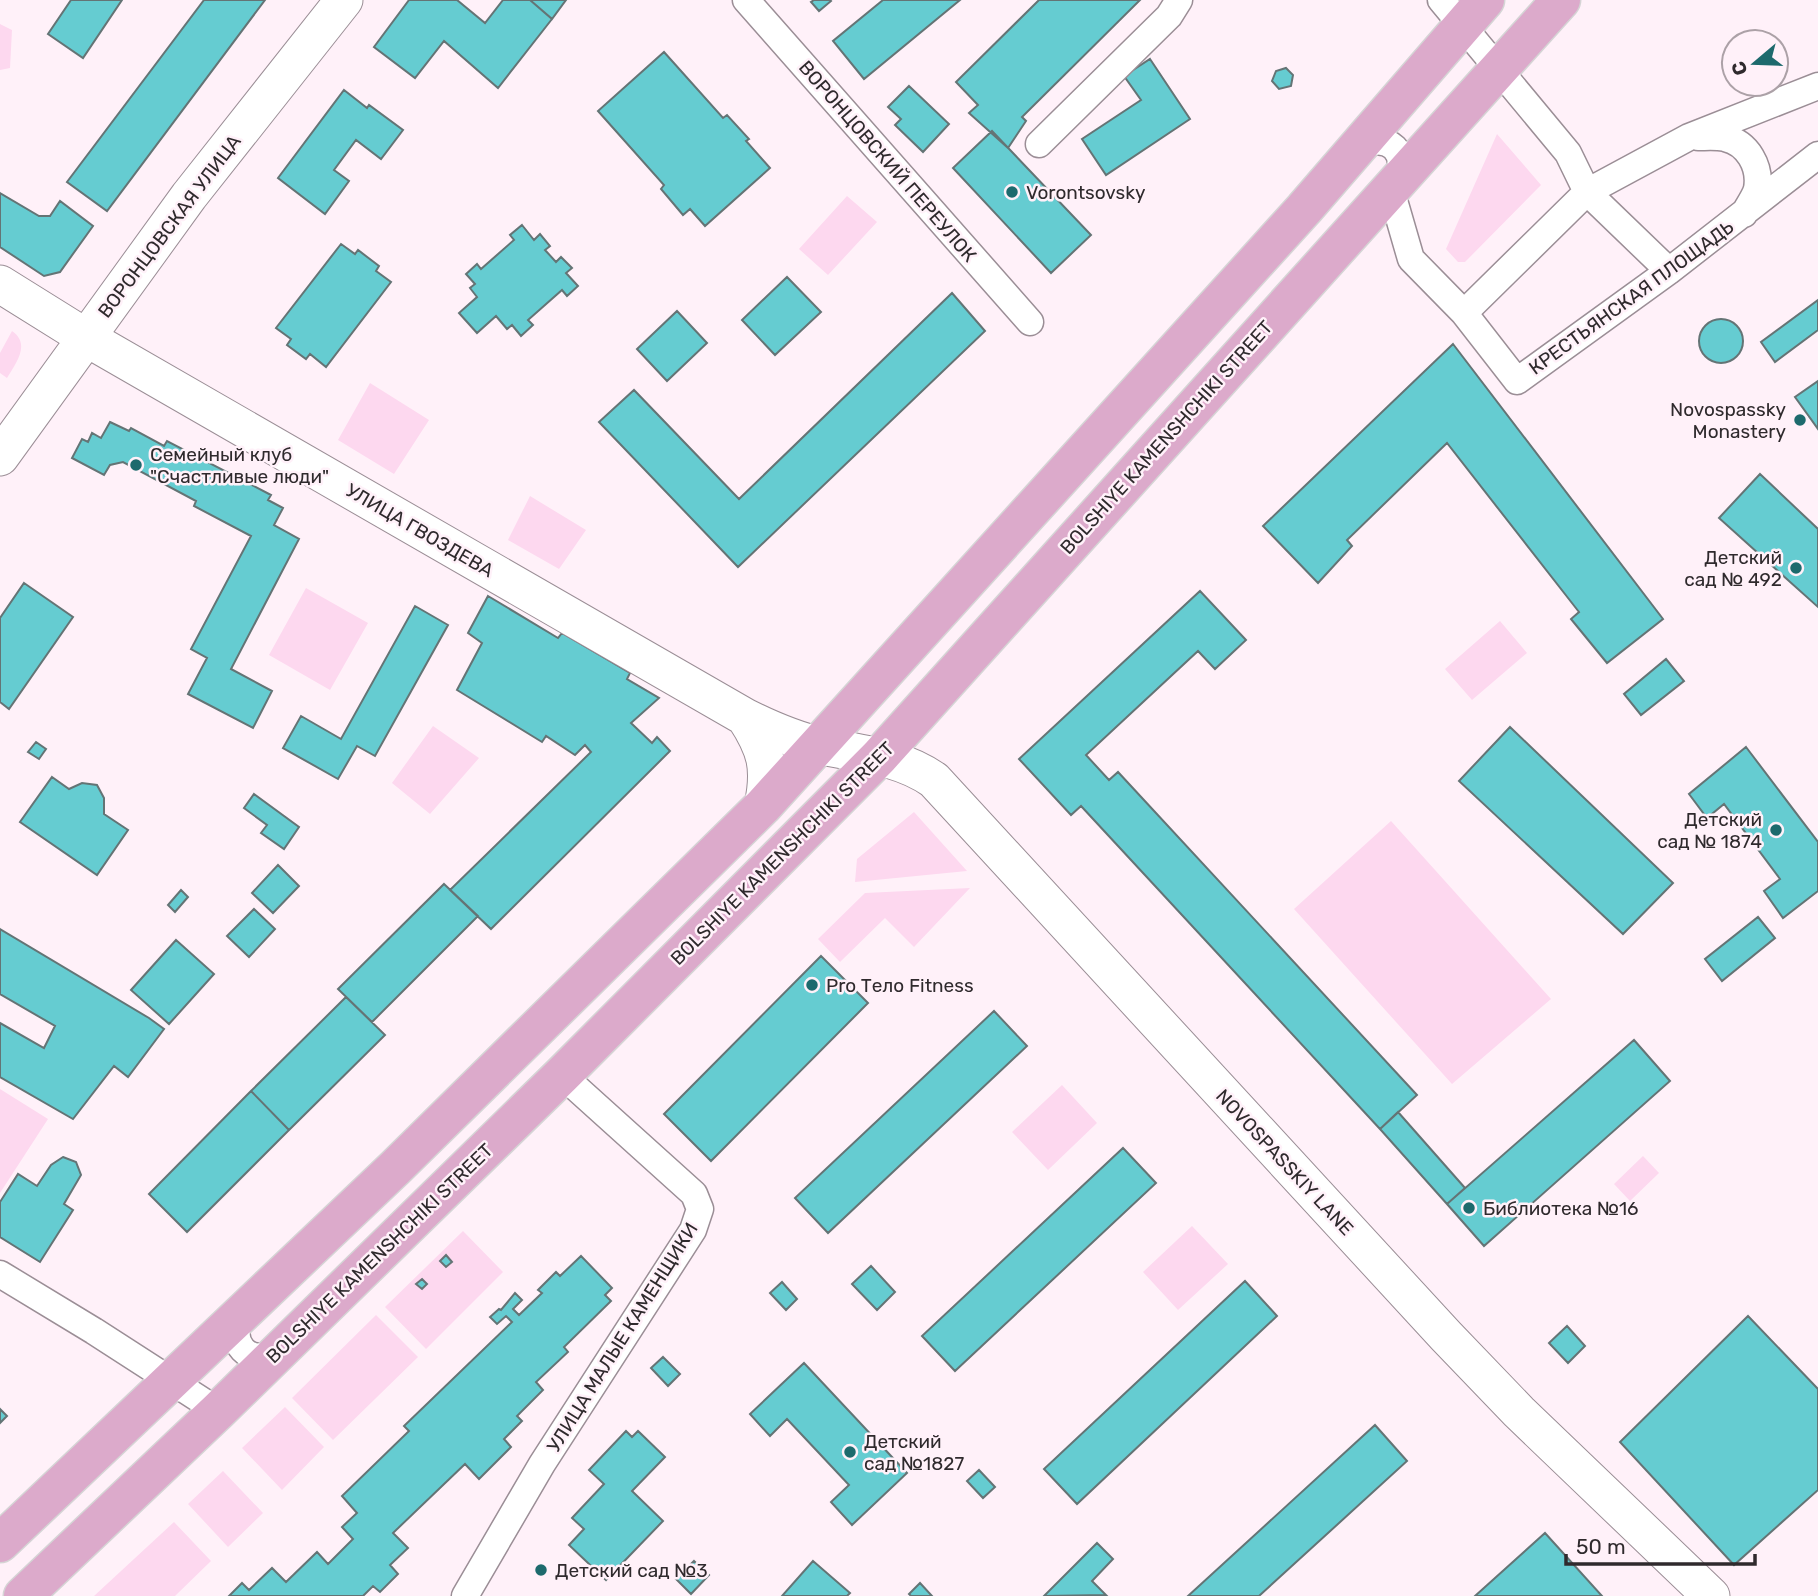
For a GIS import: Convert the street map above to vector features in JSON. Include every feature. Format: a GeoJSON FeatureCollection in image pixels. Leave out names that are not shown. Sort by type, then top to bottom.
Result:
{"type":"FeatureCollection","features":[{"type":"Feature","properties":{"kind":"main road","name":"BOLSHIYE KAMENSHCHIKI STREET"},"geometry":{"type":"LineString","coordinates":[[0,1543],[405,1158],[763,806],[928,702],[1561,0]]}},
{"type":"Feature","properties":{"kind":"main road","name":"BOLSHIYE KAMENSHCHIKI STREET"},"geometry":{"type":"LineString","coordinates":[[23,1596],[562,1075],[850,751],[1357,148],[1463,9]]}},
{"type":"Feature","properties":{"kind":"street","name":"ВОРОНЦОВСКАЯ УЛИЦА"},"geometry":{"type":"LineString","coordinates":[[0,457],[189,196],[344,0]]}},
{"type":"Feature","properties":{"kind":"street","name":"ВОРОНЦОВСКИЙ ПЕРЕУЛОК"},"geometry":{"type":"LineString","coordinates":[[746,0],[1030,322]]}},
{"type":"Feature","properties":{"kind":"street"},"geometry":{"type":"LineString","coordinates":[[1039,144],[1169,16],[1179,0]]}},
{"type":"Feature","properties":{"kind":"street"},"geometry":{"type":"LineString","coordinates":[[1463,9],[1497,69],[1568,153],[1587,192],[1669,271]]}},
{"type":"Feature","properties":{"kind":"street","name":"КРЕСТЬЯНСКАЯ ПЛОЩАДЬ"},"geometry":{"type":"LineString","coordinates":[[1818,86],[1689,137],[1587,192],[1464,313],[1517,381],[1669,271],[1818,155]]}},
{"type":"Feature","properties":{"kind":"street","name":"КРЕСТЬЯНСКАЯ ПЛОЩАДЬ"},"geometry":{"type":"LineString","coordinates":[[1689,137],[1724,138],[1739,143],[1751,157],[1757,170],[1757,191],[1743,215]]}},
{"type":"Feature","properties":{"kind":"street"},"geometry":{"type":"LineString","coordinates":[[1357,148],[1376,140],[1386,142],[1400,156],[1402,166],[1393,187],[1411,259],[1464,313]]}},
{"type":"Feature","properties":{"kind":"street","name":"УЛИЦА ГВОЗДЕВА"},"geometry":{"type":"LineString","coordinates":[[0,284],[85,337],[745,717],[783,734],[850,751]]}},
{"type":"Feature","properties":{"kind":"street"},"geometry":{"type":"LineString","coordinates":[[928,702],[920,724],[918,742],[923,762],[934,780]]}},
{"type":"Feature","properties":{"kind":"street"},"geometry":{"type":"LineString","coordinates":[[745,717],[758,737],[767,760],[768,782],[763,806]]}},
{"type":"Feature","properties":{"kind":"street","name":"NOVOSPASSKIY LANE"},"geometry":{"type":"LineString","coordinates":[[850,751],[900,761],[919,769],[934,780],[1446,1336],[1519,1412],[1711,1596]]}},
{"type":"Feature","properties":{"kind":"street","name":"УЛИЦА МАЛЫЕ КАМЕНЩИКИ"},"geometry":{"type":"LineString","coordinates":[[465,1596],[542,1464],[693,1230],[700,1209],[694,1194],[562,1075]]}},
{"type":"Feature","properties":{"kind":"street"},"geometry":{"type":"LineString","coordinates":[[0,1274],[218,1410]]}},
{"type":"Feature","properties":{"kind":"street"},"geometry":{"type":"LineString","coordinates":[[243,1313],[235,1332],[242,1350],[261,1358],[279,1351]]}},
{"type":"Feature","properties":{"kind":"shaded area"},"geometry":{"type":"Polygon","coordinates":[[[0,24],[12,30],[10,68],[0,70],[0,24]]]}},
{"type":"Feature","properties":{"kind":"shaded area"},"geometry":{"type":"Polygon","coordinates":[[[1497,134],[1541,185],[1465,262],[1458,262],[1446,249],[1497,134]]]}},
{"type":"Feature","properties":{"kind":"shaded area"},"geometry":{"type":"Polygon","coordinates":[[[847,196],[877,222],[828,275],[799,249],[847,196]]]}},
{"type":"Feature","properties":{"kind":"shaded area"},"geometry":{"type":"Polygon","coordinates":[[[12,331],[18,336],[21,348],[18,360],[7,378],[0,373],[0,353],[12,331]]]}},
{"type":"Feature","properties":{"kind":"shaded area"},"geometry":{"type":"Polygon","coordinates":[[[370,383],[429,420],[394,474],[338,440],[370,383]]]}},
{"type":"Feature","properties":{"kind":"shaded area"},"geometry":{"type":"Polygon","coordinates":[[[530,496],[586,530],[559,569],[508,540],[530,496]]]}},
{"type":"Feature","properties":{"kind":"shaded area"},"geometry":{"type":"Polygon","coordinates":[[[306,588],[368,623],[330,690],[269,655],[306,588]]]}},
{"type":"Feature","properties":{"kind":"shaded area"},"geometry":{"type":"Polygon","coordinates":[[[1500,621],[1527,653],[1472,700],[1445,669],[1500,621]]]}},
{"type":"Feature","properties":{"kind":"shaded area"},"geometry":{"type":"Polygon","coordinates":[[[433,726],[479,758],[430,814],[392,783],[433,726]]]}},
{"type":"Feature","properties":{"kind":"shaded area"},"geometry":{"type":"Polygon","coordinates":[[[914,812],[967,871],[855,882],[857,859],[914,812]]]}},
{"type":"Feature","properties":{"kind":"shaded area"},"geometry":{"type":"Polygon","coordinates":[[[1391,821],[1551,999],[1452,1084],[1294,909],[1391,821]]]}},
{"type":"Feature","properties":{"kind":"shaded area"},"geometry":{"type":"Polygon","coordinates":[[[970,888],[914,947],[885,918],[840,962],[818,939],[865,893],[970,888]]]}},
{"type":"Feature","properties":{"kind":"shaded area"},"geometry":{"type":"Polygon","coordinates":[[[1062,1085],[1097,1123],[1048,1170],[1012,1132],[1062,1085]]]}},
{"type":"Feature","properties":{"kind":"shaded area"},"geometry":{"type":"Polygon","coordinates":[[[0,1089],[48,1119],[0,1193],[0,1089]]]}},
{"type":"Feature","properties":{"kind":"shaded area"},"geometry":{"type":"Polygon","coordinates":[[[1643,1156],[1659,1173],[1630,1201],[1614,1184],[1643,1156]]]}},
{"type":"Feature","properties":{"kind":"shaded area"},"geometry":{"type":"Polygon","coordinates":[[[1192,1226],[1228,1264],[1178,1310],[1143,1272],[1192,1226]]]}},
{"type":"Feature","properties":{"kind":"shaded area"},"geometry":{"type":"Polygon","coordinates":[[[463,1231],[503,1272],[426,1349],[385,1307],[463,1231]]]}},
{"type":"Feature","properties":{"kind":"shaded area"},"geometry":{"type":"Polygon","coordinates":[[[376,1315],[418,1357],[333,1440],[292,1398],[376,1315]]]}},
{"type":"Feature","properties":{"kind":"shaded area"},"geometry":{"type":"Polygon","coordinates":[[[285,1407],[324,1447],[282,1490],[242,1448],[285,1407]]]}},
{"type":"Feature","properties":{"kind":"shaded area"},"geometry":{"type":"Polygon","coordinates":[[[223,1471],[263,1513],[228,1547],[188,1504],[223,1471]]]}},
{"type":"Feature","properties":{"kind":"shaded area"},"geometry":{"type":"Polygon","coordinates":[[[174,1522],[211,1561],[175,1596],[94,1596],[174,1522]]]}},
{"type":"Feature","properties":{"kind":"building"},"geometry":{"type":"Polygon","coordinates":[[[71,0],[122,0],[83,58],[48,34],[71,0]]]}},
{"type":"Feature","properties":{"kind":"building"},"geometry":{"type":"Polygon","coordinates":[[[204,0],[265,0],[107,211],[67,182],[204,0]]]}},
{"type":"Feature","properties":{"kind":"building"},"geometry":{"type":"Polygon","coordinates":[[[409,0],[457,0],[485,23],[503,0],[530,0],[552,19],[498,88],[444,41],[415,78],[374,47],[409,0]]]}},
{"type":"Feature","properties":{"kind":"building"},"geometry":{"type":"Polygon","coordinates":[[[530,0],[566,0],[552,19],[530,0]]]}},
{"type":"Feature","properties":{"kind":"building"},"geometry":{"type":"Polygon","coordinates":[[[883,0],[960,0],[864,79],[833,41],[883,0]]]}},
{"type":"Feature","properties":{"kind":"building"},"geometry":{"type":"Polygon","coordinates":[[[1039,0],[1140,0],[1022,117],[1026,121],[1008,148],[969,113],[978,105],[956,82],[1039,0]]]}},
{"type":"Feature","properties":{"kind":"building"},"geometry":{"type":"Polygon","coordinates":[[[831,1],[819,11],[811,2],[831,1]]]}},
{"type":"Feature","properties":{"kind":"building"},"geometry":{"type":"Polygon","coordinates":[[[664,52],[723,118],[727,115],[749,139],[746,141],[770,168],[705,226],[690,209],[683,215],[661,189],[664,185],[598,111],[664,52]]]}},
{"type":"Feature","properties":{"kind":"building"},"geometry":{"type":"Polygon","coordinates":[[[1150,59],[1190,119],[1106,175],[1082,139],[1141,100],[1124,76],[1150,59]]]}},
{"type":"Feature","properties":{"kind":"building"},"geometry":{"type":"Polygon","coordinates":[[[1286,68],[1293,75],[1291,86],[1279,89],[1272,81],[1276,71],[1286,68]]]}},
{"type":"Feature","properties":{"kind":"building"},"geometry":{"type":"Polygon","coordinates":[[[909,86],[949,124],[923,152],[895,125],[901,119],[888,107],[909,86]]]}},
{"type":"Feature","properties":{"kind":"building"},"geometry":{"type":"Polygon","coordinates":[[[344,90],[403,130],[381,159],[356,140],[334,170],[349,181],[325,214],[278,178],[344,90]]]}},
{"type":"Feature","properties":{"kind":"building","name":"Vorontsovsky"},"geometry":{"type":"Polygon","coordinates":[[[992,131],[1091,235],[1051,273],[953,168],[992,131]]]}},
{"type":"Feature","properties":{"kind":"building"},"geometry":{"type":"Polygon","coordinates":[[[0,193],[39,216],[50,216],[60,201],[93,226],[60,272],[44,276],[0,247],[0,193]]]}},
{"type":"Feature","properties":{"kind":"building"},"geometry":{"type":"Polygon","coordinates":[[[522,225],[534,240],[540,234],[550,246],[545,250],[556,262],[561,257],[572,268],[566,273],[578,286],[567,296],[562,290],[528,320],[533,325],[521,336],[512,325],[507,329],[496,316],[477,333],[459,313],[477,297],[470,288],[475,284],[466,274],[477,264],[481,269],[514,240],[510,235],[522,225]]]}},
{"type":"Feature","properties":{"kind":"building"},"geometry":{"type":"Polygon","coordinates":[[[341,244],[355,254],[358,250],[379,266],[376,271],[391,282],[326,367],[310,354],[306,359],[287,345],[291,339],[276,328],[341,244]]]}},
{"type":"Feature","properties":{"kind":"building"},"geometry":{"type":"Polygon","coordinates":[[[787,277],[821,312],[775,355],[742,320],[787,277]]]}},
{"type":"Feature","properties":{"kind":"building"},"geometry":{"type":"Polygon","coordinates":[[[952,293],[985,331],[738,567],[599,422],[634,390],[739,499],[952,293]]]}},
{"type":"Feature","properties":{"kind":"building"},"geometry":{"type":"Polygon","coordinates":[[[1818,300],[1818,330],[1775,362],[1761,342],[1818,300]]]}},
{"type":"Feature","properties":{"kind":"building"},"geometry":{"type":"Polygon","coordinates":[[[677,311],[707,343],[667,381],[637,349],[677,311]]]}},
{"type":"Feature","properties":{"kind":"building"},"geometry":{"type":"Polygon","coordinates":[[[1721,319],[1730,320],[1737,325],[1742,332],[1742,350],[1737,357],[1730,362],[1721,363],[1712,362],[1705,357],[1700,350],[1699,341],[1700,332],[1705,325],[1712,320],[1721,319]]]}},
{"type":"Feature","properties":{"kind":"building"},"geometry":{"type":"Polygon","coordinates":[[[1453,344],[1663,619],[1607,663],[1571,619],[1579,612],[1447,443],[1347,540],[1352,546],[1318,583],[1263,526],[1453,344]]]}},
{"type":"Feature","properties":{"kind":"building"},"geometry":{"type":"Polygon","coordinates":[[[1818,381],[1818,429],[1795,397],[1818,381]]]}},
{"type":"Feature","properties":{"kind":"building"},"geometry":{"type":"Polygon","coordinates":[[[110,422],[129,431],[131,428],[164,446],[167,441],[271,495],[268,500],[283,508],[274,525],[299,539],[231,669],[272,691],[253,728],[188,694],[207,658],[191,649],[251,536],[194,506],[196,501],[123,462],[110,465],[104,475],[72,458],[82,439],[88,442],[92,433],[101,438],[110,422]]]}},
{"type":"Feature","properties":{"kind":"building","name":"Детский сад № 492"},"geometry":{"type":"Polygon","coordinates":[[[1760,474],[1818,529],[1818,607],[1719,518],[1760,474]]]}},
{"type":"Feature","properties":{"kind":"building"},"geometry":{"type":"Polygon","coordinates":[[[24,583],[73,617],[9,709],[0,702],[0,618],[24,583]]]}},
{"type":"Feature","properties":{"kind":"building"},"geometry":{"type":"Polygon","coordinates":[[[1200,591],[1246,640],[1215,669],[1198,651],[1086,755],[1109,780],[1118,772],[1417,1095],[1380,1129],[1081,806],[1071,815],[1019,759],[1200,591]]]}},
{"type":"Feature","properties":{"kind":"building"},"geometry":{"type":"Polygon","coordinates":[[[488,596],[558,638],[562,633],[630,673],[627,679],[659,698],[631,723],[652,743],[657,737],[670,751],[491,929],[450,890],[591,752],[585,745],[575,755],[546,736],[542,742],[457,690],[482,643],[468,633],[488,596]]]}},
{"type":"Feature","properties":{"kind":"building"},"geometry":{"type":"Polygon","coordinates":[[[415,606],[448,625],[375,756],[357,746],[338,779],[283,748],[301,716],[341,739],[415,606]]]}},
{"type":"Feature","properties":{"kind":"building"},"geometry":{"type":"Polygon","coordinates":[[[1666,659],[1684,681],[1641,715],[1624,694],[1666,659]]]}},
{"type":"Feature","properties":{"kind":"building"},"geometry":{"type":"Polygon","coordinates":[[[1510,727],[1673,883],[1623,934],[1459,781],[1510,727]]]}},
{"type":"Feature","properties":{"kind":"building"},"geometry":{"type":"Polygon","coordinates":[[[36,742],[46,749],[39,759],[28,752],[36,742]]]}},
{"type":"Feature","properties":{"kind":"building","name":"Детский сад № 1874"},"geometry":{"type":"Polygon","coordinates":[[[1746,747],[1818,842],[1818,891],[1783,918],[1764,891],[1780,879],[1724,804],[1707,818],[1689,794],[1746,747]]]}},
{"type":"Feature","properties":{"kind":"building"},"geometry":{"type":"Polygon","coordinates":[[[52,777],[69,789],[82,783],[97,785],[104,798],[104,814],[128,830],[97,875],[20,822],[52,777]]]}},
{"type":"Feature","properties":{"kind":"building"},"geometry":{"type":"Polygon","coordinates":[[[254,794],[299,827],[284,849],[261,833],[267,825],[244,808],[254,794]]]}},
{"type":"Feature","properties":{"kind":"building"},"geometry":{"type":"Polygon","coordinates":[[[278,865],[299,886],[273,913],[252,893],[278,865]]]}},
{"type":"Feature","properties":{"kind":"building"},"geometry":{"type":"Polygon","coordinates":[[[444,884],[478,916],[372,1022],[338,989],[444,884]]]}},
{"type":"Feature","properties":{"kind":"building"},"geometry":{"type":"Polygon","coordinates":[[[181,890],[188,897],[175,912],[168,905],[181,890]]]}},
{"type":"Feature","properties":{"kind":"building"},"geometry":{"type":"Polygon","coordinates":[[[254,909],[275,929],[249,957],[227,936],[254,909]]]}},
{"type":"Feature","properties":{"kind":"building"},"geometry":{"type":"Polygon","coordinates":[[[1758,917],[1775,938],[1722,981],[1705,959],[1758,917]]]}},
{"type":"Feature","properties":{"kind":"building"},"geometry":{"type":"Polygon","coordinates":[[[0,929],[164,1029],[128,1077],[114,1066],[73,1119],[0,1077],[0,1023],[44,1048],[55,1026],[0,994],[0,929]]]}},
{"type":"Feature","properties":{"kind":"building"},"geometry":{"type":"Polygon","coordinates":[[[176,940],[214,974],[169,1024],[131,990],[176,940]]]}},
{"type":"Feature","properties":{"kind":"building"},"geometry":{"type":"Polygon","coordinates":[[[821,956],[868,1003],[711,1161],[664,1114],[821,956]]]}},
{"type":"Feature","properties":{"kind":"building"},"geometry":{"type":"Polygon","coordinates":[[[346,997],[385,1035],[289,1130],[251,1091],[346,997]]]}},
{"type":"Feature","properties":{"kind":"building"},"geometry":{"type":"Polygon","coordinates":[[[994,1011],[1027,1046],[828,1233],[795,1198],[994,1011]]]}},
{"type":"Feature","properties":{"kind":"building"},"geometry":{"type":"Polygon","coordinates":[[[1634,1040],[1670,1081],[1484,1246],[1447,1204],[1634,1040]]]}},
{"type":"Feature","properties":{"kind":"building"},"geometry":{"type":"Polygon","coordinates":[[[251,1091],[289,1130],[187,1232],[149,1194],[251,1091]]]}},
{"type":"Feature","properties":{"kind":"building"},"geometry":{"type":"Polygon","coordinates":[[[1398,1112],[1465,1188],[1447,1204],[1380,1129],[1398,1112]]]}},
{"type":"Feature","properties":{"kind":"building"},"geometry":{"type":"Polygon","coordinates":[[[1123,1148],[1156,1183],[955,1371],[922,1336],[1123,1148]]]}},
{"type":"Feature","properties":{"kind":"building"},"geometry":{"type":"Polygon","coordinates":[[[63,1157],[76,1162],[81,1175],[64,1204],[73,1210],[40,1262],[0,1237],[0,1202],[18,1174],[37,1186],[51,1165],[63,1157]]]}},
{"type":"Feature","properties":{"kind":"building"},"geometry":{"type":"Polygon","coordinates":[[[446,1255],[452,1262],[446,1267],[440,1261],[446,1255]]]}},
{"type":"Feature","properties":{"kind":"building"},"geometry":{"type":"Polygon","coordinates":[[[581,1256],[612,1288],[605,1295],[611,1301],[564,1347],[568,1352],[536,1382],[543,1390],[517,1416],[522,1421],[504,1439],[511,1447],[479,1479],[465,1464],[393,1533],[408,1548],[390,1565],[398,1574],[380,1592],[373,1586],[363,1596],[229,1596],[242,1583],[249,1590],[272,1568],[286,1582],[317,1552],[328,1564],[353,1539],[342,1527],[357,1513],[342,1496],[409,1431],[404,1426],[512,1322],[506,1316],[497,1324],[490,1317],[501,1310],[515,1293],[522,1300],[513,1309],[519,1315],[542,1293],[538,1290],[556,1272],[560,1276],[581,1256]]]}},
{"type":"Feature","properties":{"kind":"building"},"geometry":{"type":"Polygon","coordinates":[[[871,1266],[895,1292],[877,1310],[852,1284],[871,1266]]]}},
{"type":"Feature","properties":{"kind":"building"},"geometry":{"type":"Polygon","coordinates":[[[422,1279],[427,1284],[422,1289],[416,1284],[422,1279]]]}},
{"type":"Feature","properties":{"kind":"building"},"geometry":{"type":"Polygon","coordinates":[[[1245,1281],[1277,1316],[1077,1504],[1044,1469],[1245,1281]]]}},
{"type":"Feature","properties":{"kind":"building"},"geometry":{"type":"Polygon","coordinates":[[[782,1282],[797,1299],[786,1310],[770,1293],[782,1282]]]}},
{"type":"Feature","properties":{"kind":"building"},"geometry":{"type":"Polygon","coordinates":[[[1748,1316],[1818,1389],[1818,1490],[1734,1565],[1620,1442],[1748,1316]]]}},
{"type":"Feature","properties":{"kind":"building"},"geometry":{"type":"Polygon","coordinates":[[[1567,1326],[1585,1346],[1568,1363],[1549,1343],[1567,1326]]]}},
{"type":"Feature","properties":{"kind":"building"},"geometry":{"type":"Polygon","coordinates":[[[663,1357],[680,1374],[668,1386],[651,1368],[663,1357]]]}},
{"type":"Feature","properties":{"kind":"building"},"geometry":{"type":"Polygon","coordinates":[[[804,1363],[907,1473],[852,1525],[831,1502],[849,1485],[787,1419],[770,1436],[750,1414],[804,1363]]]}},
{"type":"Feature","properties":{"kind":"building"},"geometry":{"type":"Polygon","coordinates":[[[0,1409],[7,1416],[0,1423],[0,1409]]]}},
{"type":"Feature","properties":{"kind":"building"},"geometry":{"type":"Polygon","coordinates":[[[1375,1425],[1407,1461],[1259,1596],[1188,1596],[1375,1425]]]}},
{"type":"Feature","properties":{"kind":"building"},"geometry":{"type":"Polygon","coordinates":[[[626,1431],[632,1437],[638,1431],[665,1457],[632,1491],[663,1521],[606,1580],[569,1545],[584,1529],[572,1518],[604,1484],[589,1470],[626,1431]]]}},
{"type":"Feature","properties":{"kind":"building"},"geometry":{"type":"Polygon","coordinates":[[[979,1470],[995,1487],[983,1498],[967,1481],[979,1470]]]}},
{"type":"Feature","properties":{"kind":"building"},"geometry":{"type":"Polygon","coordinates":[[[1545,1533],[1602,1596],[1475,1596],[1545,1533]]]}},
{"type":"Feature","properties":{"kind":"building"},"geometry":{"type":"Polygon","coordinates":[[[1097,1543],[1113,1559],[1092,1581],[1106,1595],[1044,1596],[1097,1543]]]}},
{"type":"Feature","properties":{"kind":"building"},"geometry":{"type":"Polygon","coordinates":[[[694,1561],[709,1575],[691,1594],[676,1579],[694,1561]]]}},
{"type":"Feature","properties":{"kind":"building"},"geometry":{"type":"Polygon","coordinates":[[[813,1561],[850,1593],[847,1596],[782,1596],[813,1561]]]}},
{"type":"Feature","properties":{"kind":"building"},"geometry":{"type":"Polygon","coordinates":[[[920,1583],[932,1596],[909,1594],[920,1583]]]}},
{"type":"Feature","properties":{"kind":"place","name":"Vorontsovsky"},"geometry":{"type":"Point","coordinates":[1012,192]}},
{"type":"Feature","properties":{"kind":"place","name":"Novospassky Monastery"},"geometry":{"type":"Point","coordinates":[1800,420]}},
{"type":"Feature","properties":{"kind":"place","name":"Семейный клуб \"Счастливые люди\""},"geometry":{"type":"Point","coordinates":[136,465]}},
{"type":"Feature","properties":{"kind":"place","name":"Детский сад № 492"},"geometry":{"type":"Point","coordinates":[1796,568]}},
{"type":"Feature","properties":{"kind":"place","name":"Детский сад № 1874"},"geometry":{"type":"Point","coordinates":[1776,830]}},
{"type":"Feature","properties":{"kind":"place","name":"Pro Тело Fitness"},"geometry":{"type":"Point","coordinates":[812,985]}},
{"type":"Feature","properties":{"kind":"place","name":"Библиотека №16"},"geometry":{"type":"Point","coordinates":[1469,1208]}},
{"type":"Feature","properties":{"kind":"place","name":"Детский сад №1827"},"geometry":{"type":"Point","coordinates":[850,1452]}},
{"type":"Feature","properties":{"kind":"place","name":"Детский сад №3"},"geometry":{"type":"Point","coordinates":[541,1570]}}]}
